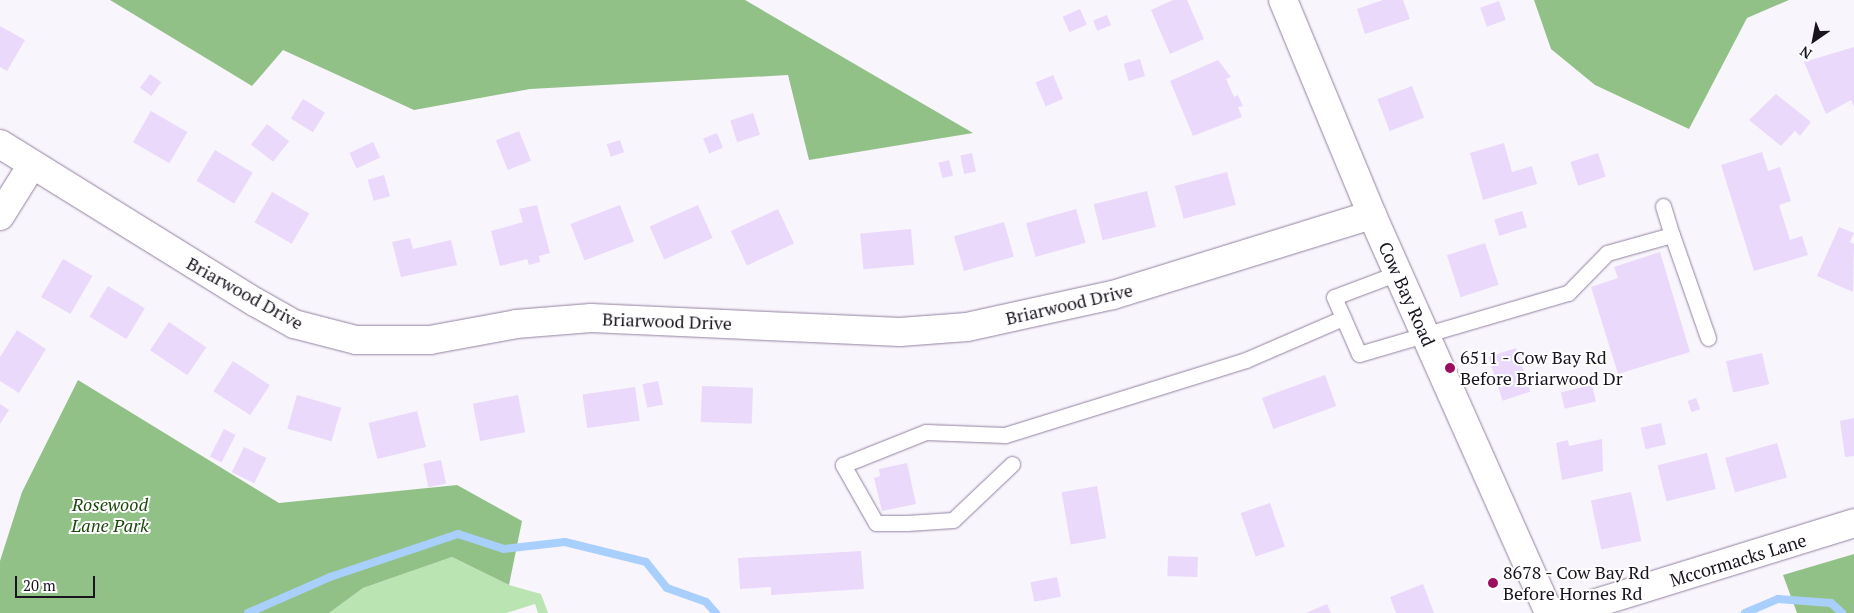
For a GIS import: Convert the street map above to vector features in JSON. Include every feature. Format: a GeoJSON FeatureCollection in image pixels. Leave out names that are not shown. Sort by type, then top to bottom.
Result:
{"type":"FeatureCollection","features":[{"type":"Feature","properties":{"kind":"street","name":"Cow Bay Road"},"geometry":{"type":"LineString","coordinates":[[1283,0],[1372,215],[1549,613]]}},
{"type":"Feature","properties":{"kind":"street","name":"Briarwood Drive"},"geometry":{"type":"LineString","coordinates":[[0,144],[294,324],[346,338],[394,341],[591,318],[900,332],[967,327],[1113,295],[1372,215]]}},
{"type":"Feature","properties":{"kind":"street"},"geometry":{"type":"LineString","coordinates":[[0,216],[32,165]]}},
{"type":"Feature","properties":{"kind":"street","name":"Mccormacks Lane"},"geometry":{"type":"LineString","coordinates":[[1564,613],[1854,523]]}},
{"type":"Feature","properties":{"kind":"lane"},"geometry":{"type":"LineString","coordinates":[[1663,206],[1708,338]]}},
{"type":"Feature","properties":{"kind":"lane"},"geometry":{"type":"LineString","coordinates":[[1398,273],[1334,297],[1360,354],[1568,293],[1607,253],[1672,235]]}},
{"type":"Feature","properties":{"kind":"lane"},"geometry":{"type":"LineString","coordinates":[[1012,464],[953,520],[907,523],[876,523],[843,465],[926,432],[1005,435],[1246,360],[1343,318]]}},
{"type":"Feature","properties":{"kind":"green space"},"geometry":{"type":"Polygon","coordinates":[[[110,0],[745,0],[973,133],[809,160],[788,75],[530,89],[414,110],[283,50],[252,86],[110,0]]]}},
{"type":"Feature","properties":{"kind":"green space"},"geometry":{"type":"Polygon","coordinates":[[[1534,0],[1789,0],[1747,18],[1689,129],[1595,85],[1551,49],[1534,0]]]}},
{"type":"Feature","properties":{"kind":"green space","name":"Rosewood Lane Park"},"geometry":{"type":"Polygon","coordinates":[[[78,380],[279,503],[457,485],[522,521],[509,585],[452,557],[363,588],[329,613],[0,613],[0,561],[22,492],[78,380]]]}},
{"type":"Feature","properties":{"kind":"green space"},"geometry":{"type":"Polygon","coordinates":[[[1854,554],[1854,613],[1797,613],[1783,575],[1854,554]]]}},
{"type":"Feature","properties":{"kind":"green space"},"geometry":{"type":"Polygon","coordinates":[[[452,557],[509,585],[541,594],[548,613],[538,613],[535,604],[506,613],[329,613],[363,588],[452,557]]]}},
{"type":"Feature","properties":{"kind":"building"},"geometry":{"type":"Polygon","coordinates":[[[1173,0],[1187,0],[1204,39],[1170,54],[1151,10],[1173,0]]]}},
{"type":"Feature","properties":{"kind":"building"},"geometry":{"type":"Polygon","coordinates":[[[1383,0],[1403,0],[1410,19],[1365,34],[1357,9],[1383,0]]]}},
{"type":"Feature","properties":{"kind":"building"},"geometry":{"type":"Polygon","coordinates":[[[1499,1],[1506,20],[1487,27],[1480,8],[1499,1]]]}},
{"type":"Feature","properties":{"kind":"building"},"geometry":{"type":"Polygon","coordinates":[[[1080,9],[1087,25],[1070,32],[1063,17],[1080,9]]]}},
{"type":"Feature","properties":{"kind":"building"},"geometry":{"type":"Polygon","coordinates":[[[1107,15],[1111,25],[1097,31],[1093,21],[1107,15]]]}},
{"type":"Feature","properties":{"kind":"building"},"geometry":{"type":"Polygon","coordinates":[[[0,26],[25,40],[7,71],[0,67],[0,26]]]}},
{"type":"Feature","properties":{"kind":"building"},"geometry":{"type":"Polygon","coordinates":[[[1854,47],[1854,107],[1851,100],[1826,114],[1804,62],[1854,47]]]}},
{"type":"Feature","properties":{"kind":"building"},"geometry":{"type":"Polygon","coordinates":[[[1140,59],[1145,76],[1129,81],[1124,64],[1140,59]]]}},
{"type":"Feature","properties":{"kind":"building"},"geometry":{"type":"Polygon","coordinates":[[[1218,60],[1231,77],[1226,79],[1234,97],[1238,95],[1243,106],[1238,107],[1242,117],[1193,136],[1170,81],[1218,60]]]}},
{"type":"Feature","properties":{"kind":"building"},"geometry":{"type":"Polygon","coordinates":[[[150,74],[161,82],[151,96],[140,88],[150,74]]]}},
{"type":"Feature","properties":{"kind":"building"},"geometry":{"type":"Polygon","coordinates":[[[1053,75],[1063,99],[1046,106],[1036,82],[1053,75]]]}},
{"type":"Feature","properties":{"kind":"building"},"geometry":{"type":"Polygon","coordinates":[[[1412,86],[1424,118],[1390,131],[1377,99],[1412,86]]]}},
{"type":"Feature","properties":{"kind":"building"},"geometry":{"type":"Polygon","coordinates":[[[1776,94],[1811,122],[1800,136],[1795,131],[1781,146],[1749,120],[1776,94]]]}},
{"type":"Feature","properties":{"kind":"building"},"geometry":{"type":"Polygon","coordinates":[[[303,99],[325,113],[313,132],[291,119],[303,99]]]}},
{"type":"Feature","properties":{"kind":"building"},"geometry":{"type":"Polygon","coordinates":[[[151,111],[187,132],[169,163],[133,142],[151,111]]]}},
{"type":"Feature","properties":{"kind":"building"},"geometry":{"type":"Polygon","coordinates":[[[753,113],[760,135],[737,142],[730,120],[753,113]]]}},
{"type":"Feature","properties":{"kind":"building"},"geometry":{"type":"Polygon","coordinates":[[[267,124],[289,141],[273,162],[251,144],[267,124]]]}},
{"type":"Feature","properties":{"kind":"building"},"geometry":{"type":"Polygon","coordinates":[[[519,131],[531,161],[508,170],[496,140],[519,131]]]}},
{"type":"Feature","properties":{"kind":"building"},"geometry":{"type":"Polygon","coordinates":[[[717,133],[723,148],[709,153],[703,139],[717,133]]]}},
{"type":"Feature","properties":{"kind":"building"},"geometry":{"type":"Polygon","coordinates":[[[620,140],[624,152],[611,157],[607,144],[620,140]]]}},
{"type":"Feature","properties":{"kind":"building"},"geometry":{"type":"Polygon","coordinates":[[[373,142],[380,157],[357,168],[349,153],[373,142]]]}},
{"type":"Feature","properties":{"kind":"building"},"geometry":{"type":"Polygon","coordinates":[[[1504,143],[1512,172],[1532,166],[1537,184],[1483,200],[1470,153],[1504,143]]]}},
{"type":"Feature","properties":{"kind":"building"},"geometry":{"type":"Polygon","coordinates":[[[215,150],[253,173],[234,204],[196,181],[215,150]]]}},
{"type":"Feature","properties":{"kind":"building"},"geometry":{"type":"Polygon","coordinates":[[[1762,152],[1768,171],[1780,167],[1791,201],[1779,205],[1790,240],[1802,236],[1808,255],[1754,271],[1721,165],[1762,152]]]}},
{"type":"Feature","properties":{"kind":"building"},"geometry":{"type":"Polygon","coordinates":[[[972,153],[976,172],[964,174],[960,155],[972,153]]]}},
{"type":"Feature","properties":{"kind":"building"},"geometry":{"type":"Polygon","coordinates":[[[1598,153],[1606,177],[1578,186],[1570,162],[1598,153]]]}},
{"type":"Feature","properties":{"kind":"building"},"geometry":{"type":"Polygon","coordinates":[[[949,160],[953,175],[943,178],[938,163],[949,160]]]}},
{"type":"Feature","properties":{"kind":"building"},"geometry":{"type":"Polygon","coordinates":[[[1227,172],[1236,205],[1184,219],[1175,186],[1227,172]]]}},
{"type":"Feature","properties":{"kind":"building"},"geometry":{"type":"Polygon","coordinates":[[[384,175],[390,196],[374,201],[368,180],[384,175]]]}},
{"type":"Feature","properties":{"kind":"building"},"geometry":{"type":"Polygon","coordinates":[[[1147,191],[1156,227],[1103,240],[1094,204],[1147,191]]]}},
{"type":"Feature","properties":{"kind":"building"},"geometry":{"type":"Polygon","coordinates":[[[272,192],[309,214],[292,244],[254,222],[272,192]]]}},
{"type":"Feature","properties":{"kind":"building"},"geometry":{"type":"Polygon","coordinates":[[[537,205],[550,253],[539,256],[540,262],[529,265],[527,259],[500,266],[491,231],[523,222],[519,209],[537,205]]]}},
{"type":"Feature","properties":{"kind":"building"},"geometry":{"type":"Polygon","coordinates":[[[620,205],[634,241],[584,260],[571,224],[620,205]]]}},
{"type":"Feature","properties":{"kind":"building"},"geometry":{"type":"Polygon","coordinates":[[[698,205],[713,238],[664,259],[650,227],[698,205]]]}},
{"type":"Feature","properties":{"kind":"building"},"geometry":{"type":"Polygon","coordinates":[[[778,209],[794,243],[747,265],[731,231],[778,209]]]}},
{"type":"Feature","properties":{"kind":"building"},"geometry":{"type":"Polygon","coordinates":[[[1076,209],[1086,243],[1036,257],[1026,223],[1076,209]]]}},
{"type":"Feature","properties":{"kind":"building"},"geometry":{"type":"Polygon","coordinates":[[[1522,211],[1527,227],[1499,236],[1494,219],[1522,211]]]}},
{"type":"Feature","properties":{"kind":"building"},"geometry":{"type":"Polygon","coordinates":[[[1004,222],[1014,257],[964,271],[954,236],[1004,222]]]}},
{"type":"Feature","properties":{"kind":"building"},"geometry":{"type":"Polygon","coordinates":[[[1839,227],[1854,233],[1850,242],[1854,244],[1853,292],[1817,276],[1839,227]]]}},
{"type":"Feature","properties":{"kind":"building"},"geometry":{"type":"Polygon","coordinates":[[[911,229],[914,265],[863,269],[860,233],[911,229]]]}},
{"type":"Feature","properties":{"kind":"building"},"geometry":{"type":"Polygon","coordinates":[[[410,238],[413,249],[451,240],[457,265],[401,277],[392,242],[410,238]]]}},
{"type":"Feature","properties":{"kind":"building"},"geometry":{"type":"Polygon","coordinates":[[[1485,243],[1499,285],[1461,297],[1447,255],[1485,243]]]}},
{"type":"Feature","properties":{"kind":"building"},"geometry":{"type":"Polygon","coordinates":[[[1660,252],[1690,352],[1618,374],[1591,287],[1618,278],[1614,267],[1660,252]]]}},
{"type":"Feature","properties":{"kind":"building"},"geometry":{"type":"Polygon","coordinates":[[[63,259],[92,276],[70,314],[41,297],[63,259]]]}},
{"type":"Feature","properties":{"kind":"building"},"geometry":{"type":"Polygon","coordinates":[[[108,286],[145,308],[126,339],[89,317],[108,286]]]}},
{"type":"Feature","properties":{"kind":"building"},"geometry":{"type":"Polygon","coordinates":[[[169,322],[206,347],[187,375],[150,350],[169,322]]]}},
{"type":"Feature","properties":{"kind":"building"},"geometry":{"type":"Polygon","coordinates":[[[17,330],[46,349],[19,393],[0,381],[0,357],[17,330]]]}},
{"type":"Feature","properties":{"kind":"building"},"geometry":{"type":"Polygon","coordinates":[[[1516,348],[1530,392],[1503,401],[1488,357],[1516,348]]]}},
{"type":"Feature","properties":{"kind":"building"},"geometry":{"type":"Polygon","coordinates":[[[1762,353],[1769,384],[1733,393],[1726,361],[1762,353]]]}},
{"type":"Feature","properties":{"kind":"building"},"geometry":{"type":"Polygon","coordinates":[[[233,361],[270,385],[250,415],[213,391],[233,361]]]}},
{"type":"Feature","properties":{"kind":"building"},"geometry":{"type":"Polygon","coordinates":[[[1325,375],[1336,406],[1273,429],[1262,398],[1325,375]]]}},
{"type":"Feature","properties":{"kind":"building"},"geometry":{"type":"Polygon","coordinates":[[[658,381],[663,404],[647,408],[642,384],[658,381]]]}},
{"type":"Feature","properties":{"kind":"building"},"geometry":{"type":"Polygon","coordinates":[[[1592,385],[1596,402],[1565,409],[1561,392],[1592,385]]]}},
{"type":"Feature","properties":{"kind":"building"},"geometry":{"type":"Polygon","coordinates":[[[702,386],[753,388],[752,424],[701,422],[702,386]]]}},
{"type":"Feature","properties":{"kind":"building"},"geometry":{"type":"Polygon","coordinates":[[[635,387],[640,421],[587,428],[583,394],[635,387]]]}},
{"type":"Feature","properties":{"kind":"building"},"geometry":{"type":"Polygon","coordinates":[[[297,395],[341,408],[332,441],[287,429],[297,395]]]}},
{"type":"Feature","properties":{"kind":"building"},"geometry":{"type":"Polygon","coordinates":[[[518,395],[525,432],[480,441],[473,404],[518,395]]]}},
{"type":"Feature","properties":{"kind":"building"},"geometry":{"type":"Polygon","coordinates":[[[1696,398],[1700,409],[1692,412],[1688,401],[1696,398]]]}},
{"type":"Feature","properties":{"kind":"building"},"geometry":{"type":"Polygon","coordinates":[[[0,404],[9,410],[0,424],[0,404]]]}},
{"type":"Feature","properties":{"kind":"building"},"geometry":{"type":"Polygon","coordinates":[[[417,411],[426,447],[377,459],[368,423],[417,411]]]}},
{"type":"Feature","properties":{"kind":"building"},"geometry":{"type":"Polygon","coordinates":[[[1854,418],[1854,456],[1845,457],[1840,421],[1854,418]]]}},
{"type":"Feature","properties":{"kind":"building"},"geometry":{"type":"Polygon","coordinates":[[[1661,423],[1666,444],[1645,449],[1641,428],[1661,423]]]}},
{"type":"Feature","properties":{"kind":"building"},"geometry":{"type":"Polygon","coordinates":[[[224,429],[236,435],[222,463],[210,457],[224,429]]]}},
{"type":"Feature","properties":{"kind":"building"},"geometry":{"type":"Polygon","coordinates":[[[1602,439],[1603,471],[1562,480],[1556,443],[1568,440],[1569,446],[1602,439]]]}},
{"type":"Feature","properties":{"kind":"building"},"geometry":{"type":"Polygon","coordinates":[[[1777,443],[1787,478],[1735,492],[1725,458],[1777,443]]]}},
{"type":"Feature","properties":{"kind":"building"},"geometry":{"type":"Polygon","coordinates":[[[244,447],[266,458],[254,483],[232,472],[244,447]]]}},
{"type":"Feature","properties":{"kind":"building"},"geometry":{"type":"Polygon","coordinates":[[[1707,453],[1716,489],[1666,501],[1658,465],[1707,453]]]}},
{"type":"Feature","properties":{"kind":"building"},"geometry":{"type":"Polygon","coordinates":[[[441,460],[446,483],[428,487],[423,464],[441,460]]]}},
{"type":"Feature","properties":{"kind":"building"},"geometry":{"type":"Polygon","coordinates":[[[907,463],[916,504],[882,511],[874,478],[880,476],[879,469],[907,463]]]}},
{"type":"Feature","properties":{"kind":"building"},"geometry":{"type":"Polygon","coordinates":[[[1097,486],[1106,538],[1071,544],[1062,492],[1097,486]]]}},
{"type":"Feature","properties":{"kind":"building"},"geometry":{"type":"Polygon","coordinates":[[[1631,492],[1641,541],[1601,549],[1591,501],[1631,492]]]}},
{"type":"Feature","properties":{"kind":"building"},"geometry":{"type":"Polygon","coordinates":[[[1270,503],[1285,546],[1256,557],[1241,513],[1270,503]]]}},
{"type":"Feature","properties":{"kind":"building"},"geometry":{"type":"Polygon","coordinates":[[[861,551],[864,589],[771,595],[771,587],[740,589],[738,558],[861,551]]]}},
{"type":"Feature","properties":{"kind":"building"},"geometry":{"type":"Polygon","coordinates":[[[1168,556],[1198,557],[1197,577],[1167,576],[1168,556]]]}},
{"type":"Feature","properties":{"kind":"building"},"geometry":{"type":"Polygon","coordinates":[[[1057,577],[1061,597],[1034,602],[1030,582],[1057,577]]]}},
{"type":"Feature","properties":{"kind":"building"},"geometry":{"type":"Polygon","coordinates":[[[1423,584],[1434,613],[1396,613],[1390,597],[1423,584]]]}},
{"type":"Feature","properties":{"kind":"building"},"geometry":{"type":"Polygon","coordinates":[[[1327,604],[1331,613],[1306,613],[1327,604]]]}},
{"type":"Feature","properties":{"kind":"waterway"},"geometry":{"type":"LineString","coordinates":[[248,613],[330,577],[458,534],[504,549],[565,542],[646,562],[667,588],[706,602],[716,613]]}},
{"type":"Feature","properties":{"kind":"waterway"},"geometry":{"type":"LineString","coordinates":[[1745,613],[1778,599],[1831,603],[1842,613]]}},
{"type":"Feature","properties":{"kind":"place","name":"6511 - Cow Bay Rd Before Briarwood Dr"},"geometry":{"type":"Point","coordinates":[1450,368]}},
{"type":"Feature","properties":{"kind":"place","name":"8678 - Cow Bay Rd Before Hornes Rd"},"geometry":{"type":"Point","coordinates":[1493,583]}}]}
